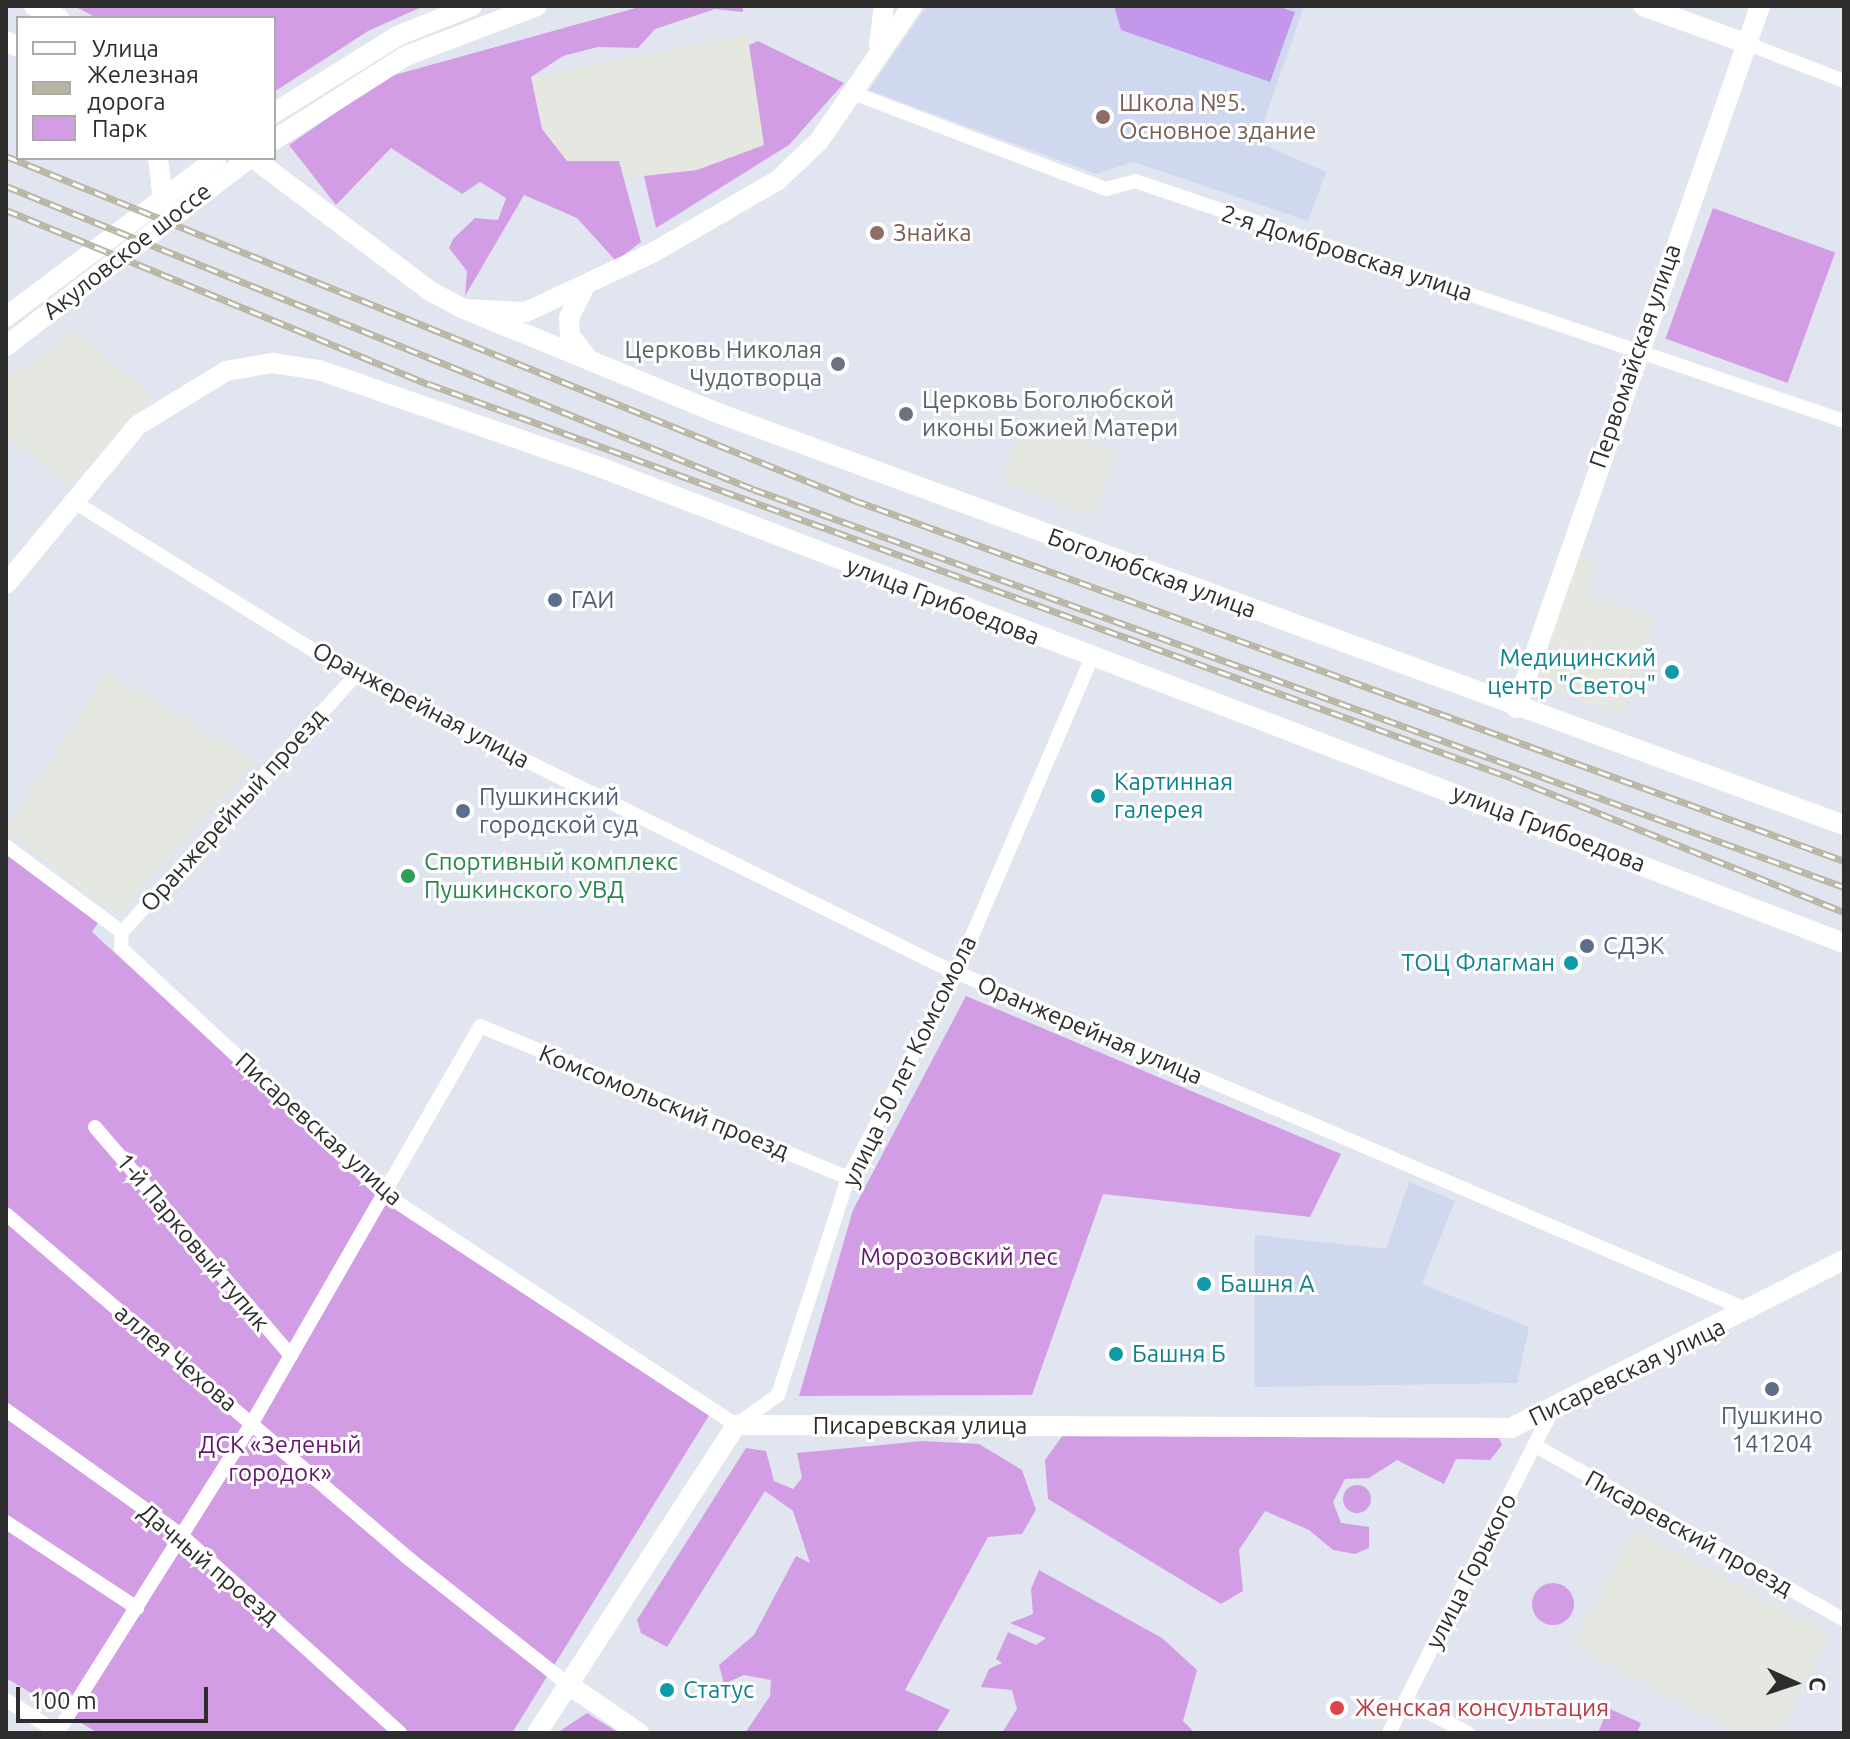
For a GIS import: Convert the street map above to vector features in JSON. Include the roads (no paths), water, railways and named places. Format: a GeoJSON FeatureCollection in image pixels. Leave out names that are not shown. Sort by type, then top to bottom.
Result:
{"type":"FeatureCollection","features":[{"type":"Feature","properties":{"kind":"street"},"geometry":{"type":"LineString","coordinates":[[34,6],[55,16]]}},
{"type":"Feature","properties":{"kind":"street"},"geometry":{"type":"LineString","coordinates":[[276,112],[397,36],[472,6]]}},
{"type":"Feature","properties":{"kind":"street"},"geometry":{"type":"LineString","coordinates":[[276,139],[406,56],[537,6]]}},
{"type":"Feature","properties":{"kind":"street"},"geometry":{"type":"LineString","coordinates":[[879,50],[884,6]]}},
{"type":"Feature","properties":{"kind":"street"},"geometry":{"type":"LineString","coordinates":[[464,309],[526,312],[585,286],[778,180],[853,93],[879,50],[912,6]]}},
{"type":"Feature","properties":{"kind":"street"},"geometry":{"type":"LineString","coordinates":[[1643,6],[1844,81]]}},
{"type":"Feature","properties":{"kind":"street","name":"Первомайская улица"},"geometry":{"type":"LineString","coordinates":[[1516,708],[1636,349],[1760,6]]}},
{"type":"Feature","properties":{"kind":"street","name":"2-я Домбровская улица"},"geometry":{"type":"LineString","coordinates":[[853,93],[1106,189],[1135,181],[1844,421]]}},
{"type":"Feature","properties":{"kind":"street"},"geometry":{"type":"LineString","coordinates":[[158,160],[163,200]]}},
{"type":"Feature","properties":{"kind":"street","name":"Акуловское шоссе"},"geometry":{"type":"LineString","coordinates":[[6,317],[214,160]]}},
{"type":"Feature","properties":{"kind":"street","name":"Акуловское шоссе"},"geometry":{"type":"LineString","coordinates":[[6,346],[248,160]]}},
{"type":"Feature","properties":{"kind":"street","name":"Боголюбская улица"},"geometry":{"type":"LineString","coordinates":[[253,160],[304,201],[464,309],[586,356],[715,412],[1516,708],[1844,825]]}},
{"type":"Feature","properties":{"kind":"street"},"geometry":{"type":"LineString","coordinates":[[585,286],[569,317],[570,336],[586,356]]}},
{"type":"Feature","properties":{"kind":"street","name":"улица Грибоедова"},"geometry":{"type":"LineString","coordinates":[[6,584],[71,500],[138,425],[202,382],[255,364],[288,365],[377,385],[1844,943]]}},
{"type":"Feature","properties":{"kind":"street","name":"Оранжерейная улица"},"geometry":{"type":"LineString","coordinates":[[71,500],[355,676],[956,973],[1751,1311]]}},
{"type":"Feature","properties":{"kind":"street","name":"улица 50 лет Комсомола"},"geometry":{"type":"LineString","coordinates":[[537,1733],[736,1425],[778,1395],[848,1178],[956,973],[1091,659]]}},
{"type":"Feature","properties":{"kind":"street","name":"Оранжерейный проезд"},"geometry":{"type":"LineString","coordinates":[[121,948],[122,932],[355,676]]}},
{"type":"Feature","properties":{"kind":"street"},"geometry":{"type":"LineString","coordinates":[[6,846],[122,932]]}},
{"type":"Feature","properties":{"kind":"street","name":"Писаревская улица"},"geometry":{"type":"LineString","coordinates":[[121,948],[386,1195],[736,1425],[1511,1428],[1751,1311],[1844,1260]]}},
{"type":"Feature","properties":{"kind":"street","name":"Комсомольский проезд"},"geometry":{"type":"LineString","coordinates":[[386,1195],[480,1026],[848,1178]]}},
{"type":"Feature","properties":{"kind":"street","name":"1-й Парковый тупик"},"geometry":{"type":"LineString","coordinates":[[95,1127],[291,1356]]}},
{"type":"Feature","properties":{"kind":"street"},"geometry":{"type":"LineString","coordinates":[[6,1700],[58,1733],[252,1423],[386,1195]]}},
{"type":"Feature","properties":{"kind":"street","name":"аллея Чехова"},"geometry":{"type":"LineString","coordinates":[[6,1214],[252,1423],[569,1685]]}},
{"type":"Feature","properties":{"kind":"street","name":"улица Горького"},"geometry":{"type":"LineString","coordinates":[[1389,1733],[1553,1409]]}},
{"type":"Feature","properties":{"kind":"street","name":"Дачный проезд"},"geometry":{"type":"LineString","coordinates":[[6,1410],[181,1535],[400,1733]]}},
{"type":"Feature","properties":{"kind":"street","name":"Писаревский проезд"},"geometry":{"type":"LineString","coordinates":[[1534,1445],[1844,1620]]}},
{"type":"Feature","properties":{"kind":"street"},"geometry":{"type":"LineString","coordinates":[[6,1522],[137,1608]]}},
{"type":"Feature","properties":{"kind":"street"},"geometry":{"type":"LineString","coordinates":[[569,1685],[639,1733]]}},
{"type":"Feature","properties":{"kind":"street"},"geometry":{"type":"LineString","coordinates":[[1406,1701],[1468,1733]]}},
{"type":"Feature","properties":{"kind":"railway"},"geometry":{"type":"LineString","coordinates":[[6,156],[854,500],[1844,861]]}},
{"type":"Feature","properties":{"kind":"railway"},"geometry":{"type":"LineString","coordinates":[[6,186],[753,489],[1844,887]]}},
{"type":"Feature","properties":{"kind":"railway"},"geometry":{"type":"LineString","coordinates":[[6,210],[429,384],[1512,778],[1844,912]]}},
{"type":"Feature","properties":{"kind":"place","name":"Школа №5. Основное здание"},"geometry":{"type":"Point","coordinates":[1103,117]}},
{"type":"Feature","properties":{"kind":"place","name":"Знайка"},"geometry":{"type":"Point","coordinates":[877,233]}},
{"type":"Feature","properties":{"kind":"place","name":"Церковь Николая Чудотворца"},"geometry":{"type":"Point","coordinates":[838,364]}},
{"type":"Feature","properties":{"kind":"place","name":"Церковь Боголюбской иконы Божией Матери"},"geometry":{"type":"Point","coordinates":[906,414]}},
{"type":"Feature","properties":{"kind":"place","name":"ГАИ"},"geometry":{"type":"Point","coordinates":[555,600]}},
{"type":"Feature","properties":{"kind":"place","name":"Медицинский центр \"Светоч\""},"geometry":{"type":"Point","coordinates":[1672,672]}},
{"type":"Feature","properties":{"kind":"place","name":"Картинная галерея"},"geometry":{"type":"Point","coordinates":[1098,796]}},
{"type":"Feature","properties":{"kind":"place","name":"Пушкинский городской суд"},"geometry":{"type":"Point","coordinates":[463,811]}},
{"type":"Feature","properties":{"kind":"place","name":"Спортивный комплекс Пушкинского УВД"},"geometry":{"type":"Point","coordinates":[408,876]}},
{"type":"Feature","properties":{"kind":"place","name":"СДЭК"},"geometry":{"type":"Point","coordinates":[1587,946]}},
{"type":"Feature","properties":{"kind":"place","name":"ТОЦ Флагман"},"geometry":{"type":"Point","coordinates":[1571,963]}},
{"type":"Feature","properties":{"kind":"place","name":"Башня А"},"geometry":{"type":"Point","coordinates":[1204,1284]}},
{"type":"Feature","properties":{"kind":"place","name":"Башня Б"},"geometry":{"type":"Point","coordinates":[1116,1354]}},
{"type":"Feature","properties":{"kind":"place","name":"Пушкино 141204"},"geometry":{"type":"Point","coordinates":[1772,1389]}},
{"type":"Feature","properties":{"kind":"place","name":"Статус"},"geometry":{"type":"Point","coordinates":[667,1690]}},
{"type":"Feature","properties":{"kind":"place","name":"Женская консультация"},"geometry":{"type":"Point","coordinates":[1337,1708]}},
{"type":"Feature","properties":{"kind":"park label","name":"Морозовский лес"},"geometry":{"type":"Point","coordinates":[959,1257]}},
{"type":"Feature","properties":{"kind":"park label","name":"ДСК «Зеленый городок»"},"geometry":{"type":"Point","coordinates":[280,1459]}}]}
